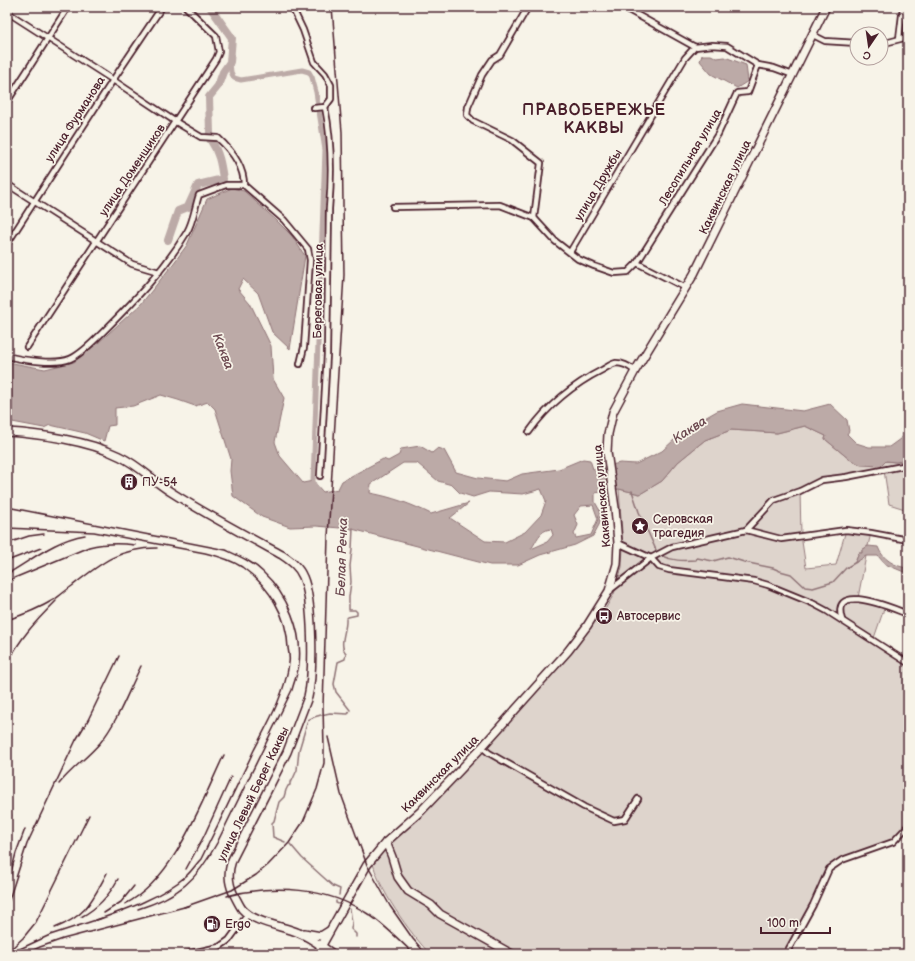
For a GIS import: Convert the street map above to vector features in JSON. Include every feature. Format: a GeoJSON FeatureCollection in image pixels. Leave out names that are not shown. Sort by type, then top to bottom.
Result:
{"type":"FeatureCollection","features":[{"type":"Feature","properties":{"kind":"main road","name":"Каквинская улица"},"geometry":{"type":"LineString","coordinates":[[317,954],[367,865],[386,842],[421,811],[482,747],[568,651],[587,626],[609,591],[617,564],[618,543],[615,508],[607,452],[608,434],[613,412],[635,371],[686,288],[826,7]]}},
{"type":"Feature","properties":{"kind":"main road","name":"улица Левый Берег Каквы"},"geometry":{"type":"LineString","coordinates":[[7,432],[63,439],[92,446],[119,456],[129,461],[157,483],[188,503],[282,555],[296,566],[304,578],[308,596],[311,639],[311,676],[308,697],[287,752],[238,847],[229,869],[228,879],[242,909],[248,914],[260,920],[298,932],[334,954]]}},
{"type":"Feature","properties":{"kind":"main road"},"geometry":{"type":"LineString","coordinates":[[386,842],[398,877],[408,891],[431,905],[440,914],[512,954]]}},
{"type":"Feature","properties":{"kind":"main road"},"geometry":{"type":"LineString","coordinates":[[298,932],[321,936],[329,931]]}},
{"type":"Feature","properties":{"kind":"street"},"geometry":{"type":"LineString","coordinates":[[7,102],[68,7]]}},
{"type":"Feature","properties":{"kind":"street","name":"улица Фурманова"},"geometry":{"type":"LineString","coordinates":[[7,244],[162,7]]}},
{"type":"Feature","properties":{"kind":"street","name":"улица Доменщиков"},"geometry":{"type":"LineString","coordinates":[[27,347],[216,59],[219,52],[216,36],[186,7]]}},
{"type":"Feature","properties":{"kind":"street"},"geometry":{"type":"LineString","coordinates":[[292,7],[304,30],[314,62],[325,74],[331,85],[331,99],[326,107],[314,108]]}},
{"type":"Feature","properties":{"kind":"street"},"geometry":{"type":"LineString","coordinates":[[528,7],[500,55],[492,60],[482,75],[468,107],[467,114],[473,121],[512,140],[541,163],[534,218]]}},
{"type":"Feature","properties":{"kind":"street"},"geometry":{"type":"LineString","coordinates":[[623,7],[695,47],[712,45],[727,46],[758,65],[774,68],[793,75]]}},
{"type":"Feature","properties":{"kind":"street"},"geometry":{"type":"LineString","coordinates":[[899,39],[903,7]]}},
{"type":"Feature","properties":{"kind":"street"},"geometry":{"type":"LineString","coordinates":[[7,12],[201,137],[218,138],[230,150],[239,165],[244,177],[244,185]]}},
{"type":"Feature","properties":{"kind":"street"},"geometry":{"type":"LineString","coordinates":[[812,35],[826,41],[849,42]]}},
{"type":"Feature","properties":{"kind":"street"},"geometry":{"type":"LineString","coordinates":[[889,42],[908,37]]}},
{"type":"Feature","properties":{"kind":"street","name":"улица Дружбы"},"geometry":{"type":"LineString","coordinates":[[570,252],[686,58],[695,47]]}},
{"type":"Feature","properties":{"kind":"street","name":"Лесопильная улица"},"geometry":{"type":"LineString","coordinates":[[637,263],[718,134],[737,93],[748,92],[758,65]]}},
{"type":"Feature","properties":{"kind":"street","name":"Береговая улица"},"geometry":{"type":"LineString","coordinates":[[320,476],[327,354],[329,209],[331,186],[330,131],[326,107]]}},
{"type":"Feature","properties":{"kind":"street"},"geometry":{"type":"LineString","coordinates":[[7,184],[132,264],[159,272]]}},
{"type":"Feature","properties":{"kind":"street"},"geometry":{"type":"LineString","coordinates":[[7,356],[27,361],[69,360],[93,342],[133,302],[159,272],[187,231],[199,195],[226,185],[244,185],[284,220],[308,249],[310,260],[304,347],[300,364]]}},
{"type":"Feature","properties":{"kind":"street"},"geometry":{"type":"LineString","coordinates":[[393,207],[500,205],[534,218],[555,241],[578,259],[614,273],[628,272],[637,263],[686,288]]}},
{"type":"Feature","properties":{"kind":"street"},"geometry":{"type":"LineString","coordinates":[[529,432],[540,416],[571,389],[588,377],[614,363],[628,365],[635,371]]}},
{"type":"Feature","properties":{"kind":"street"},"geometry":{"type":"LineString","coordinates":[[746,530],[774,500],[800,491],[822,480],[908,465]]}},
{"type":"Feature","properties":{"kind":"street"},"geometry":{"type":"LineString","coordinates":[[609,591],[651,558],[672,547],[746,530],[781,538],[846,530],[908,540]]}},
{"type":"Feature","properties":{"kind":"street"},"geometry":{"type":"LineString","coordinates":[[618,543],[651,558],[659,566],[670,570],[754,581],[795,596],[827,611],[908,663]]}},
{"type":"Feature","properties":{"kind":"street"},"geometry":{"type":"LineString","coordinates":[[842,621],[840,613],[842,605],[849,600],[858,598],[908,614]]}},
{"type":"Feature","properties":{"kind":"street"},"geometry":{"type":"LineString","coordinates":[[482,747],[489,753],[584,807],[614,821],[625,819],[638,799]]}},
{"type":"Feature","properties":{"kind":"street"},"geometry":{"type":"LineString","coordinates":[[786,954],[813,905],[829,869],[842,860],[893,842],[908,826]]}},
{"type":"Feature","properties":{"kind":"street"},"geometry":{"type":"LineString","coordinates":[[187,954],[220,947],[228,940],[248,914]]}},
{"type":"Feature","properties":{"kind":"shaded area"},"geometry":{"type":"Polygon","coordinates":[[[805,426],[826,436],[825,439],[849,459],[896,462],[908,460],[908,510],[889,504],[884,470],[822,480],[800,491],[801,535],[806,568],[836,565],[846,530],[871,533],[868,546],[862,550],[862,553],[859,553],[855,562],[866,556],[858,598],[885,606],[873,641],[908,663],[908,826],[893,842],[842,860],[829,869],[813,905],[786,954],[430,954],[395,910],[380,883],[372,859],[421,811],[587,626],[600,618],[614,594],[622,567],[623,547],[619,489],[640,494],[662,481],[678,462],[705,440],[731,430],[777,433],[805,426]]]}},
{"type":"Feature","properties":{"kind":"water"},"geometry":{"type":"Polygon","coordinates":[[[702,55],[711,55],[717,58],[725,57],[746,65],[748,81],[737,88],[711,74],[700,61],[702,55]]]}},
{"type":"Feature","properties":{"kind":"water","name":"Каква"},"geometry":{"type":"Polygon","coordinates":[[[232,188],[244,191],[292,236],[305,256],[290,349],[272,332],[258,293],[243,279],[238,289],[250,303],[271,346],[273,379],[284,398],[275,442],[280,456],[303,483],[313,481],[323,492],[338,489],[342,481],[383,459],[388,461],[399,455],[401,449],[420,446],[432,453],[438,448],[444,450],[456,472],[478,478],[506,481],[522,474],[559,469],[583,459],[590,460],[593,469],[620,463],[636,464],[662,451],[687,428],[717,411],[742,404],[803,411],[830,404],[847,420],[849,431],[847,434],[856,443],[869,447],[889,447],[900,439],[908,424],[908,460],[896,462],[886,461],[881,466],[861,465],[849,459],[825,439],[826,436],[805,426],[777,433],[731,430],[705,440],[678,462],[662,481],[640,494],[619,489],[595,493],[595,502],[600,511],[600,523],[593,536],[575,545],[540,555],[518,565],[490,565],[352,529],[316,526],[290,527],[262,517],[233,496],[230,471],[231,459],[215,409],[208,402],[195,406],[161,395],[133,406],[115,408],[115,425],[108,426],[104,441],[85,433],[50,425],[44,428],[7,421],[7,362],[45,369],[74,362],[98,343],[141,304],[173,264],[187,245],[207,199],[232,188]],[[403,463],[371,484],[370,493],[401,501],[431,514],[469,503],[450,518],[485,541],[505,542],[525,532],[541,515],[546,501],[541,489],[523,494],[489,492],[473,497],[460,493],[452,485],[438,481],[417,463],[403,463]],[[593,505],[581,506],[574,515],[578,525],[574,534],[576,538],[591,535],[598,519],[593,505]],[[551,529],[539,536],[531,549],[547,542],[553,535],[551,529]]]}},
{"type":"Feature","properties":{"kind":"water"},"geometry":{"type":"Polygon","coordinates":[[[868,546],[878,547],[886,559],[899,566],[908,568],[908,573],[885,564],[878,556],[866,556],[855,563],[859,553],[862,553],[862,550],[868,546]]]}},
{"type":"Feature","properties":{"kind":"waterway"},"geometry":{"type":"LineString","coordinates":[[210,7],[232,38],[230,62],[223,72],[218,86],[209,97],[210,133]]}},
{"type":"Feature","properties":{"kind":"waterway"},"geometry":{"type":"LineString","coordinates":[[230,62],[231,72],[234,78],[241,80],[302,70],[309,72],[316,92],[325,150],[313,481],[315,488]]}},
{"type":"Feature","properties":{"kind":"waterway"},"geometry":{"type":"LineString","coordinates":[[168,240],[178,211],[188,207],[198,185],[223,179],[219,158],[210,139]]}},
{"type":"Feature","properties":{"kind":"waterway"},"geometry":{"type":"LineString","coordinates":[[632,491],[639,512],[656,550]]}},
{"type":"Feature","properties":{"kind":"waterway","name":"Белая Речка"},"geometry":{"type":"LineString","coordinates":[[285,842],[273,837],[272,823],[274,821],[279,802],[284,797],[286,790],[297,770],[299,750],[308,720],[330,713],[348,714],[350,710],[336,692],[334,684],[338,662],[345,659],[346,653],[343,642],[346,619],[357,615],[355,610],[349,610],[353,528]]}},
{"type":"Feature","properties":{"kind":"waterway"},"geometry":{"type":"LineString","coordinates":[[659,555],[673,559],[696,560],[697,558],[713,561],[728,557],[791,574],[805,587],[813,588],[833,582],[846,568],[856,562]]}},
{"type":"Feature","properties":{"kind":"waterway","name":"Белая Речка"},"geometry":{"type":"LineString","coordinates":[[290,844],[302,858],[333,886],[340,889],[339,895]]}},
{"type":"Feature","properties":{"kind":"waterway","name":"Белая Речка"},"geometry":{"type":"LineString","coordinates":[[336,901],[336,903],[341,905]]}},
{"type":"Feature","properties":{"kind":"waterway","name":"Белая Речка"},"geometry":{"type":"LineString","coordinates":[[350,909],[352,923],[351,929],[356,934],[356,937]]}},
{"type":"Feature","properties":{"kind":"railway"},"geometry":{"type":"LineString","coordinates":[[184,907],[232,890],[256,875],[268,865],[289,843],[303,822],[317,789],[324,763],[323,707],[328,537],[344,275],[342,132],[332,7]]}},
{"type":"Feature","properties":{"kind":"railway"},"geometry":{"type":"LineString","coordinates":[[7,507],[226,550],[255,565],[272,581],[286,602],[296,626],[300,651],[297,674],[292,690],[210,856],[194,877],[176,892],[138,909]]}},
{"type":"Feature","properties":{"kind":"railway"},"geometry":{"type":"LineString","coordinates":[[7,528],[94,532],[224,558],[242,567],[268,592],[280,613],[287,636],[289,659],[287,675],[280,697],[201,859],[186,876],[167,890],[144,902],[97,920]]}},
{"type":"Feature","properties":{"kind":"railway"},"geometry":{"type":"LineString","coordinates":[[8,543],[29,536],[44,534]]}},
{"type":"Feature","properties":{"kind":"railway"},"geometry":{"type":"LineString","coordinates":[[7,574],[44,551],[74,537],[85,535]]}},
{"type":"Feature","properties":{"kind":"railway"},"geometry":{"type":"LineString","coordinates":[[7,581],[89,547],[112,544],[135,545]]}},
{"type":"Feature","properties":{"kind":"railway"},"geometry":{"type":"LineString","coordinates":[[7,561],[41,548]]}},
{"type":"Feature","properties":{"kind":"railway"},"geometry":{"type":"LineString","coordinates":[[7,620],[31,611],[55,599],[92,570],[111,558],[132,551],[157,548]]}},
{"type":"Feature","properties":{"kind":"railway"},"geometry":{"type":"LineString","coordinates":[[7,664],[17,646],[29,630],[56,601]]}},
{"type":"Feature","properties":{"kind":"railway"},"geometry":{"type":"LineString","coordinates":[[7,906],[27,844],[76,740],[88,720],[119,656]]}},
{"type":"Feature","properties":{"kind":"railway"},"geometry":{"type":"LineString","coordinates":[[59,784],[100,743],[117,716],[141,666]]}},
{"type":"Feature","properties":{"kind":"railway"},"geometry":{"type":"LineString","coordinates":[[328,737],[341,794],[367,865],[390,906],[413,939],[426,954]]}},
{"type":"Feature","properties":{"kind":"railway"},"geometry":{"type":"LineString","coordinates":[[125,904],[142,893],[158,877],[172,859],[195,817],[224,755]]}},
{"type":"Feature","properties":{"kind":"railway"},"geometry":{"type":"LineString","coordinates":[[186,869],[204,836],[231,777]]}},
{"type":"Feature","properties":{"kind":"railway"},"geometry":{"type":"LineString","coordinates":[[7,828],[11,815]]}},
{"type":"Feature","properties":{"kind":"railway"},"geometry":{"type":"LineString","coordinates":[[12,948],[23,938],[36,922],[89,815]]}},
{"type":"Feature","properties":{"kind":"railway"},"geometry":{"type":"LineString","coordinates":[[7,888],[16,853],[25,829]]}},
{"type":"Feature","properties":{"kind":"railway"},"geometry":{"type":"LineString","coordinates":[[55,928],[81,913],[92,900],[107,873]]}},
{"type":"Feature","properties":{"kind":"railway"},"geometry":{"type":"LineString","coordinates":[[81,917],[93,910],[102,901],[111,891],[118,879]]}},
{"type":"Feature","properties":{"kind":"railway"},"geometry":{"type":"LineString","coordinates":[[104,913],[121,902],[134,886]]}},
{"type":"Feature","properties":{"kind":"railway"},"geometry":{"type":"LineString","coordinates":[[227,896],[245,892],[281,889],[300,890],[335,898],[352,905],[374,918],[386,927],[414,954]]}},
{"type":"Feature","properties":{"kind":"railway"},"geometry":{"type":"LineString","coordinates":[[25,954],[63,939],[188,906]]}},
{"type":"Feature","properties":{"kind":"railway"},"geometry":{"type":"LineString","coordinates":[[9,954],[50,935],[102,918]]}},
{"type":"Feature","properties":{"kind":"place","name":"ПУ-54"},"geometry":{"type":"Point","coordinates":[129,482]}},
{"type":"Feature","properties":{"kind":"place","name":"Серовская трагедия"},"geometry":{"type":"Point","coordinates":[640,526]}},
{"type":"Feature","properties":{"kind":"place","name":"Автосервис"},"geometry":{"type":"Point","coordinates":[604,616]}},
{"type":"Feature","properties":{"kind":"place","name":"Ergo"},"geometry":{"type":"Point","coordinates":[212,924]}},
{"type":"Feature","properties":{"kind":"district","name":"ПРАВОБЕРЕЖЬЕ КАКВЫ"},"geometry":{"type":"Point","coordinates":[594,118]}}]}
